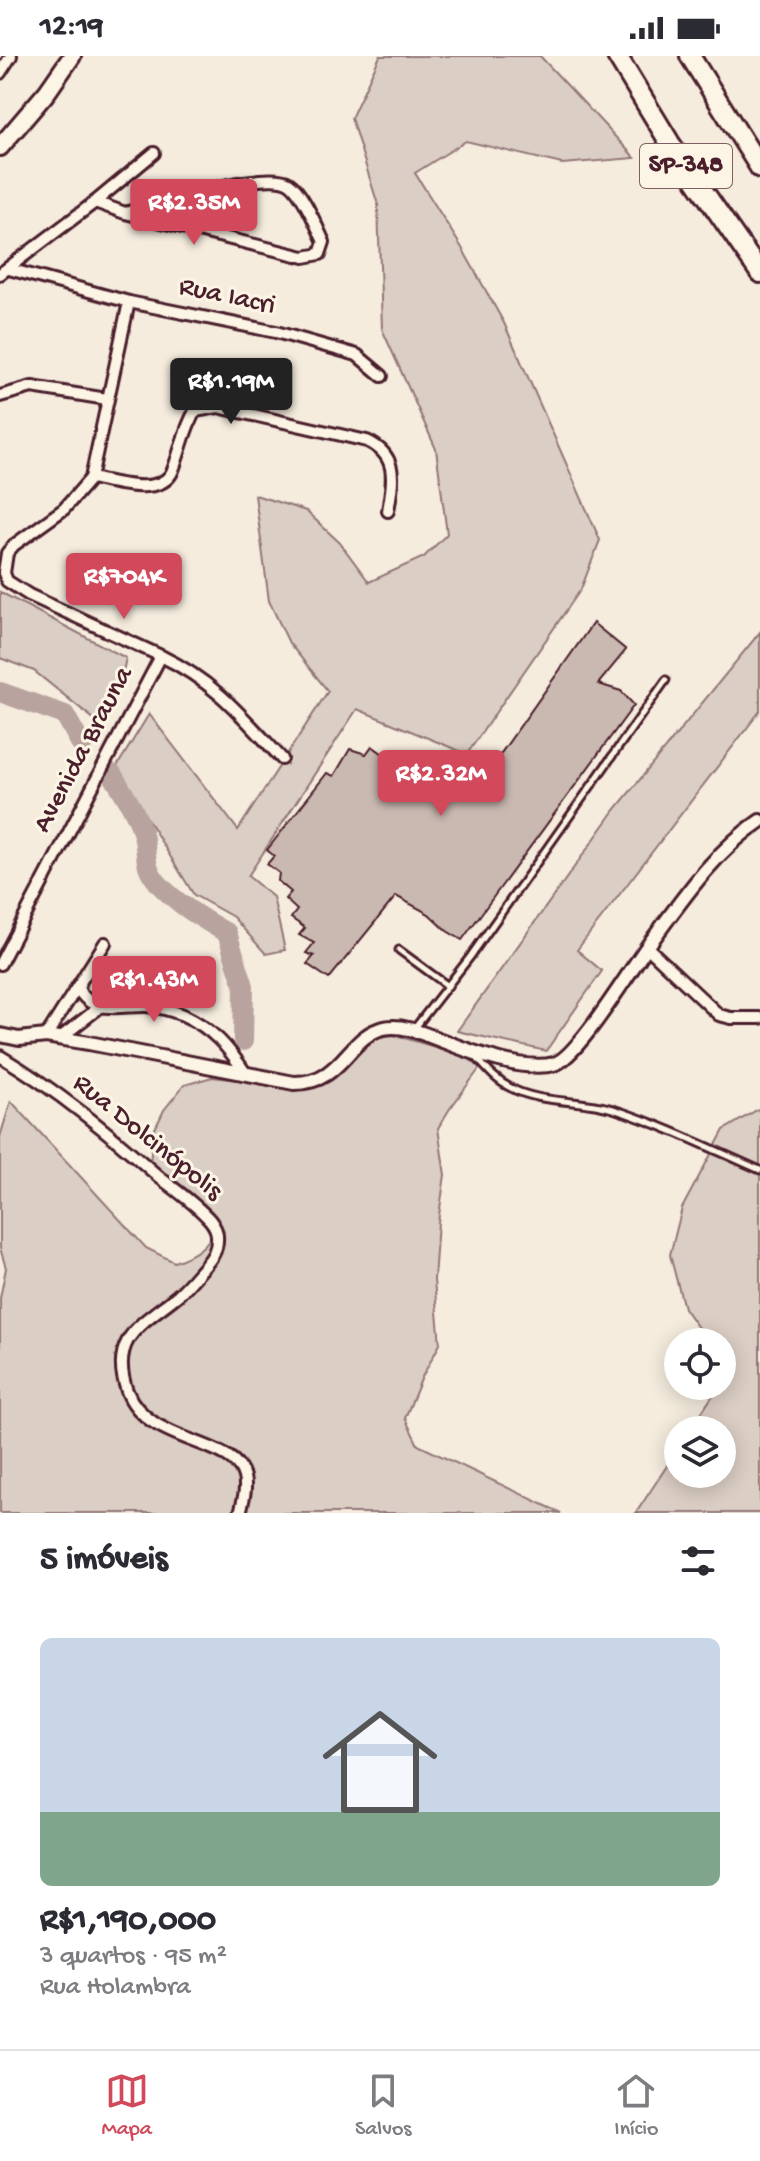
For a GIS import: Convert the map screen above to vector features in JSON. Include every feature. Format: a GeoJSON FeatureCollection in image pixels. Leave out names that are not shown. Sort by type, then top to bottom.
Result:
{"type":"FeatureCollection","features":[{"type":"Feature","properties":{"kind":"highway","name":"SP-348"},"geometry":{"type":"LineString","coordinates":[[690,56],[760,168]]}},
{"type":"Feature","properties":{"kind":"highway","name":"SP-348"},"geometry":{"type":"LineString","coordinates":[[617,57],[670,143],[760,273]]}},
{"type":"Feature","properties":{"kind":"main road"},"geometry":{"type":"LineString","coordinates":[[0,147],[47,92],[72,56]]}},
{"type":"Feature","properties":{"kind":"street"},"geometry":{"type":"LineString","coordinates":[[0,73],[11,56]]}},
{"type":"Feature","properties":{"kind":"street"},"geometry":{"type":"LineString","coordinates":[[4,272],[154,153]]}},
{"type":"Feature","properties":{"kind":"street"},"geometry":{"type":"LineString","coordinates":[[95,202],[125,213],[304,257],[320,254],[324,242],[295,187],[280,178],[251,180],[125,213]]}},
{"type":"Feature","properties":{"kind":"street","name":"Rua Iacri"},"geometry":{"type":"LineString","coordinates":[[4,272],[335,348],[357,355],[382,376]]}},
{"type":"Feature","properties":{"kind":"street","name":"Avenida Brauna"},"geometry":{"type":"LineString","coordinates":[[0,964],[161,656],[29,595],[7,581],[4,573],[4,562],[14,545],[64,509],[91,478],[129,302]]}},
{"type":"Feature","properties":{"kind":"street"},"geometry":{"type":"LineString","coordinates":[[0,396],[32,387],[107,399]]}},
{"type":"Feature","properties":{"kind":"street"},"geometry":{"type":"LineString","coordinates":[[91,478],[145,486],[161,484],[172,474],[186,426],[195,411],[218,407],[367,441],[377,446],[386,453],[391,467],[393,483],[388,511]]}},
{"type":"Feature","properties":{"kind":"street"},"geometry":{"type":"LineString","coordinates":[[161,656],[192,672],[215,689],[282,759]]}},
{"type":"Feature","properties":{"kind":"street"},"geometry":{"type":"LineString","coordinates":[[0,1035],[19,1039],[60,1038],[294,1083],[315,1081],[328,1074],[362,1042],[385,1028],[413,1029],[471,1052],[528,1065],[547,1065],[564,1060],[709,867],[732,843],[760,821]]}},
{"type":"Feature","properties":{"kind":"street"},"geometry":{"type":"LineString","coordinates":[[46,1036],[105,943]]}},
{"type":"Feature","properties":{"kind":"street"},"geometry":{"type":"LineString","coordinates":[[647,947],[719,1015],[760,1018]]}},
{"type":"Feature","properties":{"kind":"street"},"geometry":{"type":"LineString","coordinates":[[78,988],[86,1000],[100,1007],[152,1006],[185,1016],[229,1048],[246,1074]]}},
{"type":"Feature","properties":{"kind":"street"},"geometry":{"type":"LineString","coordinates":[[60,1038],[100,1007]]}},
{"type":"Feature","properties":{"kind":"street","name":"Rua Dolcinópolis"},"geometry":{"type":"LineString","coordinates":[[0,1056],[76,1109],[205,1215],[214,1226],[217,1240],[213,1257],[177,1296],[147,1317],[130,1335],[124,1347],[124,1381],[134,1406],[151,1423],[234,1460],[245,1478],[240,1513]]}},
{"type":"Feature","properties":{"kind":"lane"},"geometry":{"type":"LineString","coordinates":[[413,1029],[448,986],[666,680]]}},
{"type":"Feature","properties":{"kind":"lane"},"geometry":{"type":"LineString","coordinates":[[399,950],[448,986]]}},
{"type":"Feature","properties":{"kind":"lane"},"geometry":{"type":"LineString","coordinates":[[471,1052],[492,1075],[512,1089],[610,1108],[760,1170]]}},
{"type":"Feature","properties":{"kind":"shaded area"},"geometry":{"type":"Polygon","coordinates":[[[380,56],[540,56],[635,158],[562,164],[466,141],[415,173],[504,323],[600,540],[581,589],[467,754],[357,709],[248,876],[273,897],[285,950],[266,954],[233,917],[194,895],[116,768],[149,714],[238,830],[328,691],[289,643],[269,601],[255,495],[306,511],[340,543],[369,582],[424,557],[447,534],[436,449],[382,329],[378,205],[351,118],[380,56]]]}},
{"type":"Feature","properties":{"kind":"shaded area"},"geometry":{"type":"Polygon","coordinates":[[[0,592],[126,658],[119,690],[95,720],[34,671],[0,658],[0,592]]]}},
{"type":"Feature","properties":{"kind":"shaded area"},"geometry":{"type":"Polygon","coordinates":[[[760,632],[760,711],[577,950],[602,971],[546,1051],[457,1031],[615,810],[760,632]]]}},
{"type":"Feature","properties":{"kind":"shaded area"},"geometry":{"type":"Polygon","coordinates":[[[394,1035],[466,1056],[480,1068],[438,1128],[445,1175],[434,1280],[440,1344],[405,1418],[418,1445],[561,1513],[0,1513],[0,1298],[6,1268],[0,1248],[0,1137],[11,1101],[146,1248],[174,1262],[201,1248],[219,1224],[150,1163],[153,1133],[164,1110],[184,1085],[212,1077],[303,1087],[323,1084],[375,1037],[394,1035]]]}},
{"type":"Feature","properties":{"kind":"shaded area"},"geometry":{"type":"Polygon","coordinates":[[[760,1108],[760,1513],[636,1513],[664,1470],[664,1488],[736,1488],[736,1416],[699,1416],[710,1400],[736,1400],[736,1328],[698,1328],[684,1308],[670,1255],[682,1208],[724,1130],[760,1108]]]}},
{"type":"Feature","properties":{"kind":"building"},"geometry":{"type":"Polygon","coordinates":[[[593,623],[626,650],[598,684],[621,691],[634,705],[462,940],[429,914],[396,896],[329,979],[307,964],[314,956],[306,953],[314,943],[299,935],[305,928],[291,918],[297,910],[285,899],[291,892],[278,881],[279,873],[267,864],[274,856],[267,850],[327,773],[334,776],[350,749],[366,754],[372,746],[404,769],[410,761],[428,775],[434,768],[454,782],[464,767],[482,780],[593,623]]]}},
{"type":"Feature","properties":{"kind":"waterway"},"geometry":{"type":"LineString","coordinates":[[0,692],[65,715],[82,746]]}},
{"type":"Feature","properties":{"kind":"waterway"},"geometry":{"type":"LineString","coordinates":[[112,774],[137,819],[148,866],[160,886],[227,933],[244,986],[243,1041]]}}]}
